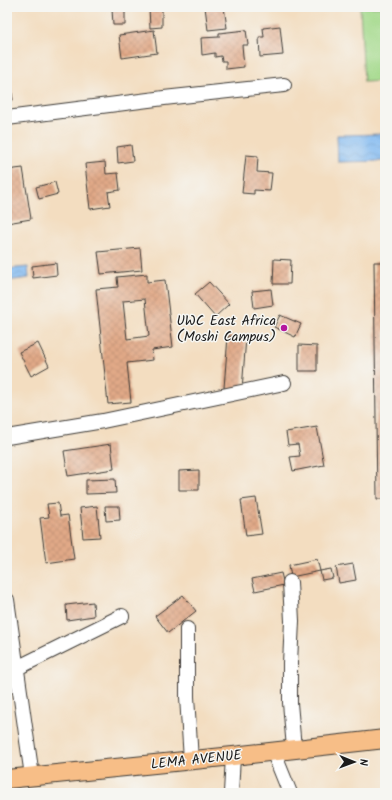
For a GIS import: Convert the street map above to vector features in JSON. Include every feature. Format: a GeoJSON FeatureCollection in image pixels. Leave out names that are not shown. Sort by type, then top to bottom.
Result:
{"type":"FeatureCollection","features":[{"type":"Feature","properties":{"kind":"main road","name":"LEMA AVENUE"},"geometry":{"type":"LineString","coordinates":[[7,779],[233,756],[385,738]]}},
{"type":"Feature","properties":{"kind":"street"},"geometry":{"type":"LineString","coordinates":[[7,118],[284,84]]}},
{"type":"Feature","properties":{"kind":"street"},"geometry":{"type":"LineString","coordinates":[[7,438],[103,421],[284,383]]}},
{"type":"Feature","properties":{"kind":"street"},"geometry":{"type":"LineString","coordinates":[[290,582],[292,621],[290,703],[294,748]]}},
{"type":"Feature","properties":{"kind":"street"},"geometry":{"type":"LineString","coordinates":[[7,600],[32,776]]}},
{"type":"Feature","properties":{"kind":"street"},"geometry":{"type":"LineString","coordinates":[[17,668],[122,616]]}},
{"type":"Feature","properties":{"kind":"street"},"geometry":{"type":"LineString","coordinates":[[186,629],[187,697],[191,760]]}},
{"type":"Feature","properties":{"kind":"street"},"geometry":{"type":"LineString","coordinates":[[273,751],[290,793]]}},
{"type":"Feature","properties":{"kind":"street"},"geometry":{"type":"LineString","coordinates":[[231,793],[233,756]]}},
{"type":"Feature","properties":{"kind":"green space"},"geometry":{"type":"Polygon","coordinates":[[[360,7],[385,7],[385,81],[364,82],[360,7]]]}},
{"type":"Feature","properties":{"kind":"water"},"geometry":{"type":"Polygon","coordinates":[[[385,134],[385,161],[338,162],[337,135],[385,134]]]}},
{"type":"Feature","properties":{"kind":"water"},"geometry":{"type":"Polygon","coordinates":[[[28,267],[29,278],[7,281],[7,269],[28,267]]]}},
{"type":"Feature","properties":{"kind":"building"},"geometry":{"type":"Polygon","coordinates":[[[149,7],[162,7],[162,27],[150,28],[149,7]]]}},
{"type":"Feature","properties":{"kind":"building"},"geometry":{"type":"Polygon","coordinates":[[[205,7],[224,7],[227,28],[208,30],[205,7]]]}},
{"type":"Feature","properties":{"kind":"building"},"geometry":{"type":"Polygon","coordinates":[[[112,9],[125,9],[125,25],[113,25],[112,9]]]}},
{"type":"Feature","properties":{"kind":"building"},"geometry":{"type":"Polygon","coordinates":[[[280,26],[283,55],[260,57],[259,37],[264,37],[263,28],[280,26]]]}},
{"type":"Feature","properties":{"kind":"building"},"geometry":{"type":"Polygon","coordinates":[[[154,30],[157,53],[122,58],[119,35],[154,30]]]}},
{"type":"Feature","properties":{"kind":"building"},"geometry":{"type":"Polygon","coordinates":[[[246,30],[248,45],[242,45],[244,67],[226,69],[226,61],[222,61],[221,56],[215,57],[215,53],[202,55],[201,38],[219,37],[219,33],[246,30]]]}},
{"type":"Feature","properties":{"kind":"building"},"geometry":{"type":"Polygon","coordinates":[[[7,86],[11,86],[13,100],[7,101],[7,86]]]}},
{"type":"Feature","properties":{"kind":"building"},"geometry":{"type":"Polygon","coordinates":[[[131,145],[133,161],[118,163],[117,147],[131,145]]]}},
{"type":"Feature","properties":{"kind":"building"},"geometry":{"type":"Polygon","coordinates":[[[246,155],[258,156],[257,172],[272,173],[270,191],[254,190],[254,194],[242,193],[246,155]]]}},
{"type":"Feature","properties":{"kind":"building"},"geometry":{"type":"Polygon","coordinates":[[[105,162],[106,174],[118,173],[120,190],[108,192],[110,206],[90,209],[85,164],[105,162]]]}},
{"type":"Feature","properties":{"kind":"building"},"geometry":{"type":"Polygon","coordinates":[[[23,168],[31,219],[7,223],[7,202],[10,201],[7,183],[7,170],[23,168]]]}},
{"type":"Feature","properties":{"kind":"building"},"geometry":{"type":"Polygon","coordinates":[[[55,182],[58,194],[39,199],[36,187],[55,182]]]}},
{"type":"Feature","properties":{"kind":"building"},"geometry":{"type":"Polygon","coordinates":[[[140,248],[142,270],[101,274],[98,252],[140,248]]]}},
{"type":"Feature","properties":{"kind":"building"},"geometry":{"type":"Polygon","coordinates":[[[274,259],[291,260],[290,284],[273,284],[274,259]]]}},
{"type":"Feature","properties":{"kind":"building"},"geometry":{"type":"Polygon","coordinates":[[[374,262],[385,262],[385,499],[377,499],[374,262]]]}},
{"type":"Feature","properties":{"kind":"building"},"geometry":{"type":"Polygon","coordinates":[[[56,263],[57,275],[33,278],[32,266],[56,263]]]}},
{"type":"Feature","properties":{"kind":"building"},"geometry":{"type":"Polygon","coordinates":[[[147,274],[147,282],[165,280],[173,347],[152,350],[153,360],[127,363],[131,402],[108,404],[96,289],[118,287],[117,277],[147,274]],[[145,299],[123,301],[127,339],[149,336],[145,299]]]}},
{"type":"Feature","properties":{"kind":"building"},"geometry":{"type":"Polygon","coordinates":[[[209,282],[229,304],[215,317],[195,294],[209,282]]]}},
{"type":"Feature","properties":{"kind":"building"},"geometry":{"type":"Polygon","coordinates":[[[271,289],[273,305],[254,308],[252,291],[271,289]]]}},
{"type":"Feature","properties":{"kind":"building"},"geometry":{"type":"Polygon","coordinates":[[[280,315],[301,324],[295,337],[274,327],[280,315]]]}},
{"type":"Feature","properties":{"kind":"building"},"geometry":{"type":"Polygon","coordinates":[[[228,336],[246,337],[242,390],[224,388],[228,336]]]}},
{"type":"Feature","properties":{"kind":"building"},"geometry":{"type":"Polygon","coordinates":[[[38,343],[49,366],[31,376],[19,352],[38,343]]]}},
{"type":"Feature","properties":{"kind":"building"},"geometry":{"type":"Polygon","coordinates":[[[299,345],[317,346],[317,371],[299,371],[299,345]]]}},
{"type":"Feature","properties":{"kind":"building"},"geometry":{"type":"Polygon","coordinates":[[[317,427],[324,465],[293,471],[290,457],[300,456],[298,444],[288,445],[286,432],[317,427]]]}},
{"type":"Feature","properties":{"kind":"building"},"geometry":{"type":"Polygon","coordinates":[[[111,444],[114,469],[68,476],[64,451],[111,444]]]}},
{"type":"Feature","properties":{"kind":"building"},"geometry":{"type":"Polygon","coordinates":[[[199,470],[199,490],[179,490],[179,471],[199,470]]]}},
{"type":"Feature","properties":{"kind":"building"},"geometry":{"type":"Polygon","coordinates":[[[115,479],[116,493],[86,494],[86,480],[115,479]]]}},
{"type":"Feature","properties":{"kind":"building"},"geometry":{"type":"Polygon","coordinates":[[[256,498],[262,534],[246,536],[241,500],[256,498]]]}},
{"type":"Feature","properties":{"kind":"building"},"geometry":{"type":"Polygon","coordinates":[[[58,503],[60,516],[68,515],[74,559],[46,563],[40,518],[49,517],[47,504],[58,503]]]}},
{"type":"Feature","properties":{"kind":"building"},"geometry":{"type":"Polygon","coordinates":[[[97,506],[100,537],[83,538],[80,508],[97,506]]]}},
{"type":"Feature","properties":{"kind":"building"},"geometry":{"type":"Polygon","coordinates":[[[105,506],[119,506],[120,520],[106,521],[105,506]]]}},
{"type":"Feature","properties":{"kind":"building"},"geometry":{"type":"Polygon","coordinates":[[[317,559],[320,571],[291,577],[289,565],[317,559]]]}},
{"type":"Feature","properties":{"kind":"building"},"geometry":{"type":"Polygon","coordinates":[[[353,564],[356,580],[339,583],[336,567],[353,564]]]}},
{"type":"Feature","properties":{"kind":"building"},"geometry":{"type":"Polygon","coordinates":[[[331,569],[333,578],[322,580],[320,571],[331,569]]]}},
{"type":"Feature","properties":{"kind":"building"},"geometry":{"type":"Polygon","coordinates":[[[281,573],[284,585],[255,591],[252,579],[281,573]]]}},
{"type":"Feature","properties":{"kind":"building"},"geometry":{"type":"Polygon","coordinates":[[[183,595],[196,611],[168,633],[155,616],[183,595]]]}},
{"type":"Feature","properties":{"kind":"building"},"geometry":{"type":"Polygon","coordinates":[[[93,602],[94,616],[67,620],[66,605],[93,602]]]}},
{"type":"Feature","properties":{"kind":"place","name":"UWC East Africa (Moshi Campus)"},"geometry":{"type":"Point","coordinates":[284,328]}}]}
